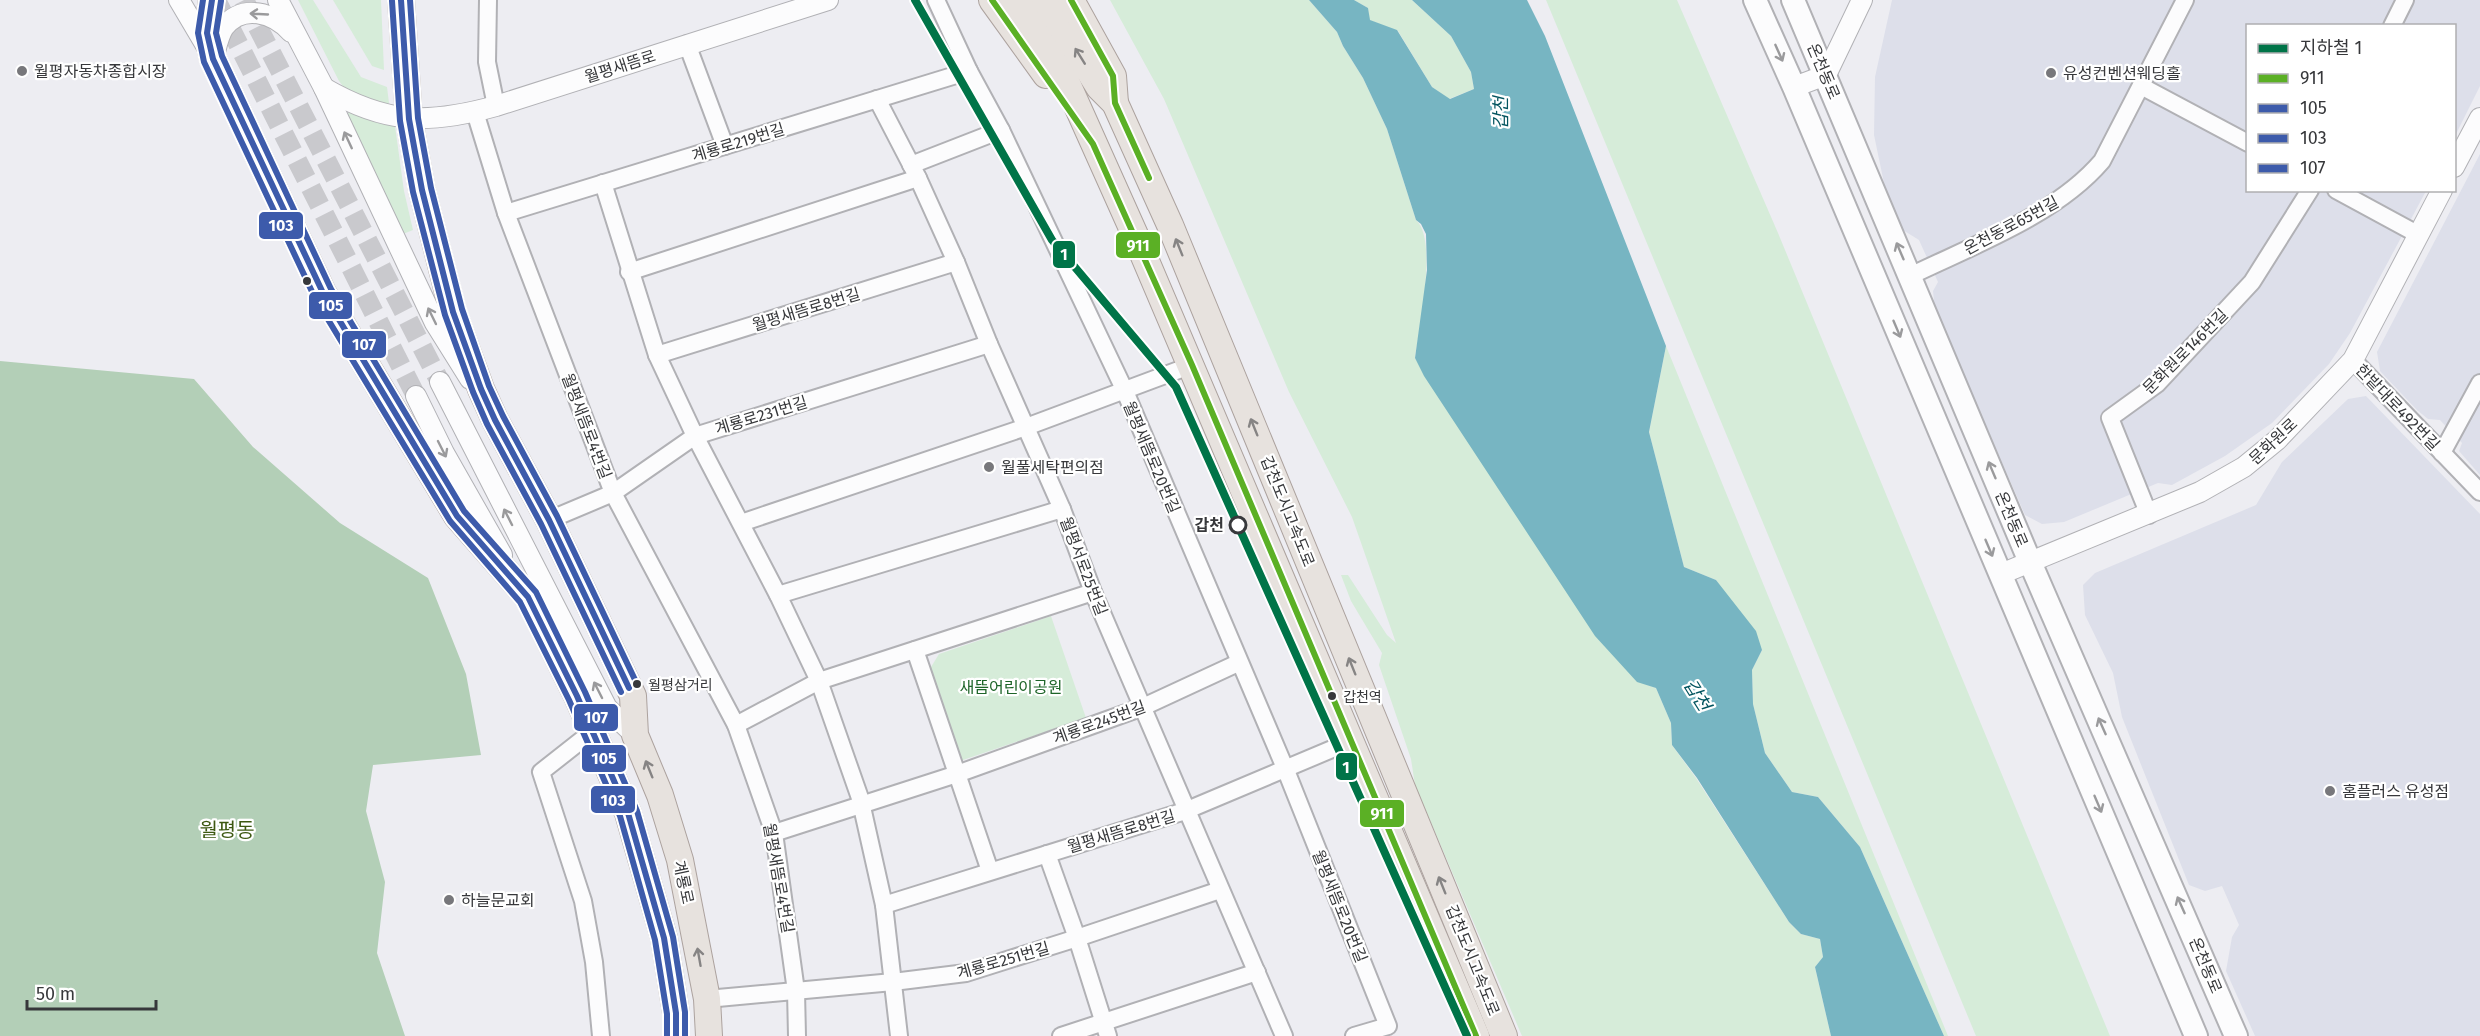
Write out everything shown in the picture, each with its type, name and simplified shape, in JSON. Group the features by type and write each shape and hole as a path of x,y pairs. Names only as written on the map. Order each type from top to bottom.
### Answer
{"main road":[{"path":"212,0 207,33 215,51"},
{"path":"401,0 409,118"},
{"path":"992,0 1094,144"},
{"name":"갑천도시고속도로","path":"1020,0 1066,81 1192,365 1476,1036"},
{"name":"갑천도시고속도로","path":"1045,0 1099,87 1114,103 1170,225 1504,1036"},
{"path":"1071,0 1113,76 1114,103"},
{"name":"온천동로","path":"1755,0 1794,87 2196,1036"},
{"name":"온천동로","path":"1793,0 2031,562 2236,1036"},
{"name":"계룡로","path":"215,51 323,293 457,516 528,597 593,731 628,813 664,938 676,1013 676,1036"},
{"name":"계룡로","path":"409,118 422,190 453,312 480,389 549,520 633,696 635,735 660,795 680,860 707,999 709,1036"}],"street":[{"path":"179,0 215,51"},
{"path":"278,0 324,88 435,323 495,420"},
{"path":"488,0 488,62 496,106"},
{"name":"월평새뜸로","path":"324,88 366,109 409,118 443,118 496,106 828,0"},
{"name":"월평새뜸로20번길","path":"936,0 1124,389 1238,663 1285,768 1388,1026 1354,1036"},
{"path":"1794,87 1826,75 1862,0"},
{"name":"온천동로65번길","path":"1910,276 2031,217 2061,199 2087,178 2102,161 2185,0"},
{"path":"2393,24 2405,0"},
{"path":"215,51 224,27 232,20 254,12 276,18 303,45"},
{"path":"687,44 725,146"},
{"name":"계룡로219번길","path":"506,213 969,71"},
{"path":"2141,86 2246,142"},
{"name":"월평서로25번길","path":"877,99 956,262 989,344 1062,509 1093,592 1185,811 1284,1036"},
{"name":"월평새뜸로4번길","path":"475,111 506,213 613,493 736,725 774,833 796,991 797,1036"},
{"path":"2456,163 2480,118"},
{"path":"629,272 914,172 1000,130"},
{"path":"603,183 629,272 657,355 694,436 778,595 819,681 862,805 884,905 899,1036"},
{"name":"문화원로146번길","path":"2149,515 2110,418 2157,384 2252,282 2309,192"},
{"path":"2340,192 2419,235"},
{"name":"문화원로","path":"2001,574 2149,515 2200,492 2244,467 2277,440 2353,360 2441,192"},
{"name":"월평새뜸로8번길","path":"657,355 956,262"},
{"name":"계룡로231번길","path":"549,520 613,493 694,436 989,344"},
{"name":"한밭대로492번길","path":"2353,360 2480,492"},
{"path":"741,523 1026,426 1192,365"},
{"path":"440,382 607,708 635,735"},
{"name":"한밭대로492번길","path":"2442,453 2480,383"},
{"path":"416,396 444,453 528,597"},
{"path":"778,595 1062,509"},
{"path":"736,725 819,681 1093,592"},
{"path":"915,650 990,870"},
{"name":"계룡로245번길","path":"774,833 957,774 1143,707 1238,663"},
{"path":"593,731 541,772 583,901 594,962 602,1036"},
{"name":"월평새뜸로8번길","path":"884,905 990,870 1185,811 1351,741"},
{"path":"1047,854 1106,1029"},
{"name":"계룡로251번길","path":"707,999 966,973 1220,890"},
{"path":"1061,1036 1106,1029 1257,972"}],"shaded area":[{"path":"1892,0 2480,0 2480,86 2456,134 2456,24 2246,24 2246,192 2425,192 2350,333 2329,364 2272,423 2225,456 2172,485 2158,483 2064,522 2042,524 2025,515 1935,310 1933,291 1938,282 1919,240 1898,227 1884,183 1874,135 1875,77"},
{"path":"2480,154 2480,475 2459,451 2462,443 2440,420 2428,419 2380,371 2377,352"},
{"name":"홈플러스 유성점","path":"2366,396 2480,514 2480,1036 2255,1036 2226,971 2232,937 2239,925 2222,886 2205,891 2189,885 2122,717 2113,673 2085,615 2083,585 2095,573 2256,505 2282,462 2348,399"}],"green space":[{"path":"298,0 313,0 361,77 387,87 389,103 385,108 346,90 339,81"},
{"path":"333,0 381,0 384,70 372,66"},
{"path":"1110,0 1309,0 1337,32 1363,78 1387,129 1426,246 1423,307 1415,358 1637,681 1656,688 1671,723 1672,745 1696,778 1789,922 1801,934 1820,939 1823,957 1815,967 1831,1036 1522,1036 1415,785 1411,759 1379,665 1382,653 1351,601 1341,575 1348,575 1387,635 1396,643 1352,517 1289,392 1164,99"},
{"path":"1354,0 1412,0 1451,36 1471,72 1474,89 1449,99 1432,87 1398,31 1369,20 1368,8"},
{"path":"1546,0 1677,0 1778,233 2110,1036 1976,1036"},
{"path":"350,109 391,121 395,126 404,191 413,230 403,234 346,118"},
{"path":"1666,346 1948,1036 1944,1036 1860,847 1818,797 1792,792 1765,753 1753,704 1752,670 1762,650 1716,580 1684,567 1649,432"},
{"path":"0,361 194,379 253,447 340,523 428,578 466,674 481,755 373,765 366,811 385,882 377,953 405,1036 0,1036"},
{"name":"새뜸어린이공원","path":"1051,616 1086,718 963,760 959,759 928,672 939,654"}],"water":[{"path":"1309,0 1354,0 1368,8 1370,20 1397,30 1432,87 1450,99 1474,89 1471,72 1451,36 1412,0 1527,0 1545,36 1666,346 1649,432 1684,567 1716,580 1756,631 1762,650 1752,670 1753,704 1765,753 1792,792 1818,797 1860,847 1944,1036 1831,1036 1815,967 1823,957 1820,939 1801,934 1789,922 1697,778 1672,745 1671,723 1656,688 1637,682 1595,636 1424,376 1415,358 1427,270 1426,234 1416,220 1387,129 1363,78 1337,32"}],"tunnel":[{"path":"216,0 416,396"},
{"path":"244,0 440,382"}],"metro line":[{"name":"1","path":"915,0 1052,240 1176,387 1467,1036"}],"transit line":[{"name":"103","path":"203,0 198,33 204,62 315,298 450,521 520,602 569,700 620,816 655,940 667,1014 667,1036"},
{"name":"105","path":"212,0 207,33 213,59 323,293 457,516 528,597 577,696 628,813 664,938 676,1013 676,1036"},
{"name":"105","path":"401,0 409,119 422,190 453,312 481,389 495,420 549,520 629,688"},
{"name":"107","path":"410,0 418,118 431,188 462,309 489,386 557,516 637,684"},
{"name":"911","path":"992,0 1093,144 1192,365 1476,1036"},
{"name":"911","path":"1071,0 1113,76 1115,103 1149,178"},
{"name":"107","path":"221,1 216,33 222,56 331,289 464,511 536,592 585,692 637,811 673,937 685,1012 685,1036"},
{"name":"103","path":"392,1 400,121 413,192 445,315 487,424 541,524 621,692"}],"place":[{"name":"월평자동차종합시장","path":"22,71"},
{"name":"유성컨벤션웨딩홀","path":"2051,73"},
{"name":"월풀세탁편의점","path":"989,467"},
{"name":"갑천","path":"1238,525"},
{"name":"월평삼거리","path":"637,684"},
{"name":"갑천역","path":"1332,696"},
{"name":"홈플러스 유성점","path":"2330,791"},
{"name":"하늘문교회","path":"449,900"}],"district":[{"name":"월평동","path":"227,830"}]}
